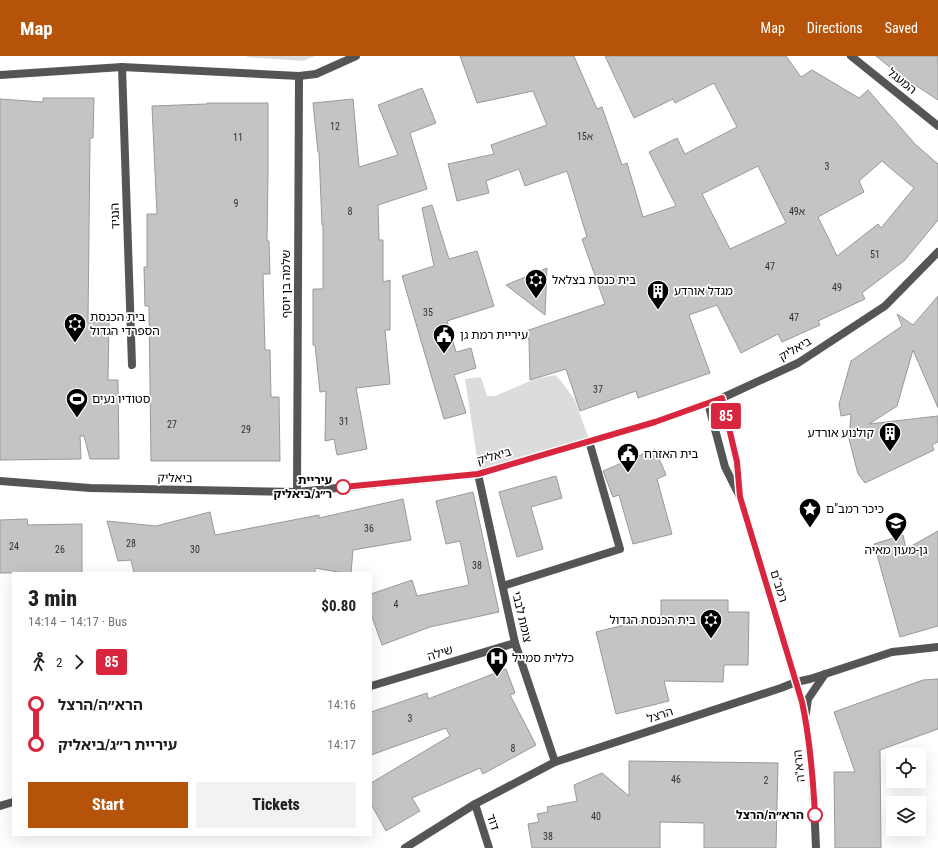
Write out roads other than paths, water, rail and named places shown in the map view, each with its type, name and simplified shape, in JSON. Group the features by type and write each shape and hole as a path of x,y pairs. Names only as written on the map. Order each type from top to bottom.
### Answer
{"street":[{"path":"0,75 122,67 300,76 316,74 356,56"},
{"name":"המעגל","path":"851,56 938,126"},
{"name":"הנגיד","path":"122,67 132,365"},
{"name":"שלמה בן יוסף","path":"298,492 300,76"},
{"name":"ביאליק","path":"0,481 90,488 298,492 478,474 655,422 722,398 798,363 885,306 938,252"},
{"name":"רמב\"ם","path":"722,398 737,462 740,497"},
{"name":"רמב\"ם","path":"708,403 725,467 740,497 796,682"},
{"path":"503,586 620,549 589,441"},
{"name":"צומת לבבי","path":"478,474 515,643 555,762"},
{"name":"שילה","path":"372,686 515,643"},
{"name":"הרצל","path":"405,848 475,804 555,762 796,682 892,652 938,647"},
{"path":"806,718 808,700 825,674"},
{"name":"הרא\"ה","path":"796,682 806,718 813,781 816,848"},
{"path":"0,806 12,802"},
{"name":"דוד","path":"475,804 489,848"}],"place":[{"name":"בית כנסת בצלאל","path":"536,300"},
{"name":"מגדל אורדע","path":"658,310"},
{"name":"בית הכנסת הספרדי הגדול","path":"75,344"},
{"name":"עיריית רמת גן","path":"444,354"},
{"name":"סטודיו נעים","path":"77,418"},
{"name":"קולנוע אורדע","path":"890,452"},
{"name":"בית האזרח","path":"628,474"},
{"name":"עיריית ר״ג/ביאליק","path":"343,487"},
{"name":"כיכר רמב\"ם","path":"810,528"},
{"name":"גן-מעון מאיה","path":"896,542"},
{"name":"בית הכנסת הגדול","path":"711,640"},
{"name":"כללית סמייל","path":"497,678"},
{"name":"הרא״ה/הרצל","path":"815,815"}]}
